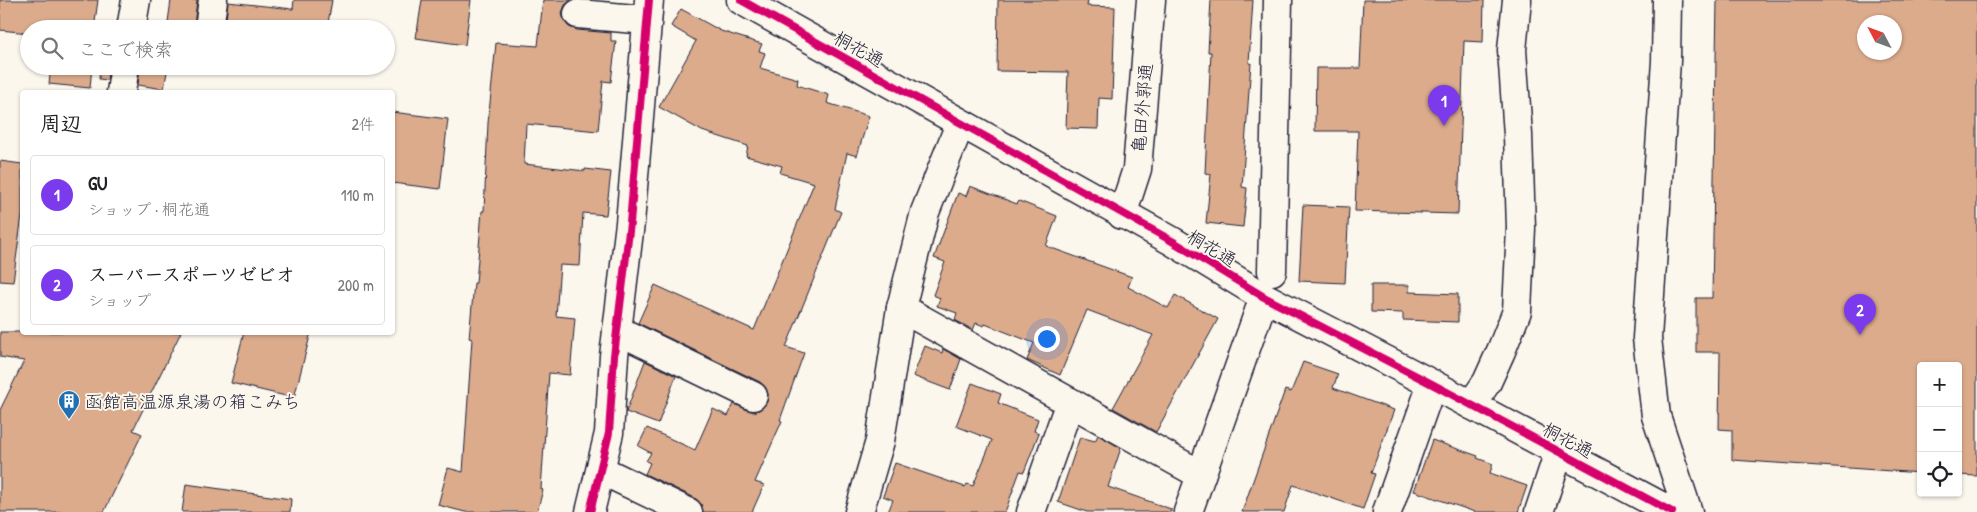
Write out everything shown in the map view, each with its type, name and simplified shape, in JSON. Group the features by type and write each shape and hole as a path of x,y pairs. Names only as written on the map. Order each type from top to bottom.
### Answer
{"street":[{"path":"133,20 136,0"},
{"path":"210,20 213,0"},
{"name":"桐花通","path":"741,0 1122,215 1172,241 1264,297 1672,512"},
{"name":"亀田外郭通","path":"1122,215 1137,169 1151,0"},
{"path":"1272,271 1278,0"},
{"path":"1472,405 1490,374 1517,311 1521,228 1518,136 1512,50 1517,0"},
{"path":"1667,0 1666,61 1647,338 1656,416 1688,512"},
{"path":"578,14 648,10 630,223 617,330 610,433 590,512"},
{"path":"120,90 123,75"},
{"path":"859,512 880,441 902,308 925,212 960,124"},
{"path":"1188,512 1264,297"},
{"path":"902,308 1202,476"},
{"path":"617,330 754,396"},
{"path":"1387,512 1432,384"},
{"path":"1031,512 1070,402"},
{"path":"1538,512 1560,452"},
{"path":"601,470 688,512"}],"building":[{"path":"0,0 98,0 95,20 20,20 20,32 0,30"},
{"path":"171,0 197,0 195,20 168,20"},
{"path":"294,0 332,0 329,20 226,20 228,2 293,9"},
{"path":"422,0 471,0 465,45 416,38"},
{"path":"543,0 571,0 565,5 562,13 564,21 569,27 577,30 611,33 611,41 616,41 611,82 603,81 598,131 526,124 524,164 611,172 606,215 583,213 580,266 560,265 556,316 575,318 570,375 549,373 541,489 543,490 537,512 465,512 438,505 448,468 463,472 472,339 469,338 482,211 484,211 488,123 496,43 538,46"},
{"path":"998,0 1088,0 1087,6 1115,7 1112,99 1099,98 1098,129 1066,128 1068,72 997,71"},
{"path":"1211,0 1253,0 1249,63 1251,63 1242,187 1247,188 1243,227 1206,223 1211,174 1205,173 1211,52 1208,52"},
{"path":"1363,0 1484,0 1483,42 1464,41 1458,214 1355,211 1358,131 1315,131 1316,68 1360,68"},
{"path":"1717,0 1977,0 1977,476 1962,475 1962,362 1917,362 1917,473 1732,460 1732,430 1719,429 1720,352 1696,352 1696,298 1712,298"},
{"path":"681,9 721,31 762,44 759,51 765,53 760,68 798,79 797,85 829,95 827,103 869,116 857,156 847,153 835,209 841,212 786,347 804,353 780,420 782,421 755,482 764,485 752,512 703,512 701,504 695,498 645,474 650,463 646,461 651,453 638,446 647,428 695,450 713,409 728,416 734,404 754,412 761,409 767,402 768,394 766,388 760,382 638,323 655,285 754,330 814,183 780,173 782,166 746,156 748,146 702,131 659,107 696,41 671,26"},
{"path":"50,75 91,75 90,88 49,84"},
{"path":"99,75 108,75 107,80 99,79"},
{"path":"139,75 166,75 164,89 138,85"},
{"path":"395,112 448,119 440,189 395,183"},
{"path":"0,161 20,164 20,230 13,282 0,281"},
{"path":"970,186 1017,204 1019,201 1057,216 1046,246 1132,277 1128,287 1168,308 1175,295 1218,319 1156,432 1113,408 1153,335 1087,310 1060,375 1027,360 1034,343 985,324 984,326 976,323 973,330 955,320 957,313 937,306 940,298 933,295 945,262 934,258 958,193 966,196"},
{"path":"1303,205 1349,207 1345,283 1299,281"},
{"path":"1371,285 1409,285 1409,292 1458,294 1458,322 1403,320 1403,313 1371,312"},
{"name":"函館高温源泉湯の箱こみち","path":"0,332 20,332 20,335 180,335 133,430 142,434 104,512 0,512 0,410 24,361 0,357"},
{"path":"243,335 310,335 294,398 231,383"},
{"path":"925,346 942,353 943,349 961,359 950,390 913,376"},
{"path":"645,361 676,376 658,424 626,412"},
{"path":"1303,362 1338,374 1333,388 1394,410 1371,473 1375,474 1363,509 1293,485 1284,512 1242,512 1285,390 1291,392"},
{"path":"972,383 1001,394 998,403 1038,419 1034,431 1039,433 1024,472 1020,471 1005,512 888,512 893,500 883,496 895,463 965,487 967,484 973,486 992,440 956,426"},
{"path":"1098,435 1121,448 1108,487 1171,509 1171,512 1087,512 1058,502 1080,437 1095,441"},
{"path":"1432,440 1478,456 1477,458 1493,464 1490,473 1527,486 1518,512 1475,512 1414,491"},
{"path":"186,484 291,499 290,512 182,512"}],"cycle path":[{"path":"590,512 609,433 614,356 630,223 649,0"},
{"path":"741,0 1172,241 1264,297 1672,512"}],"place":[{"name":"GU","path":"1444,126"},
{"name":"スーパースポーツゼビオ","path":"1860,335"},
{"name":"函館高温源泉湯の箱こみち","path":"69,420"}]}
